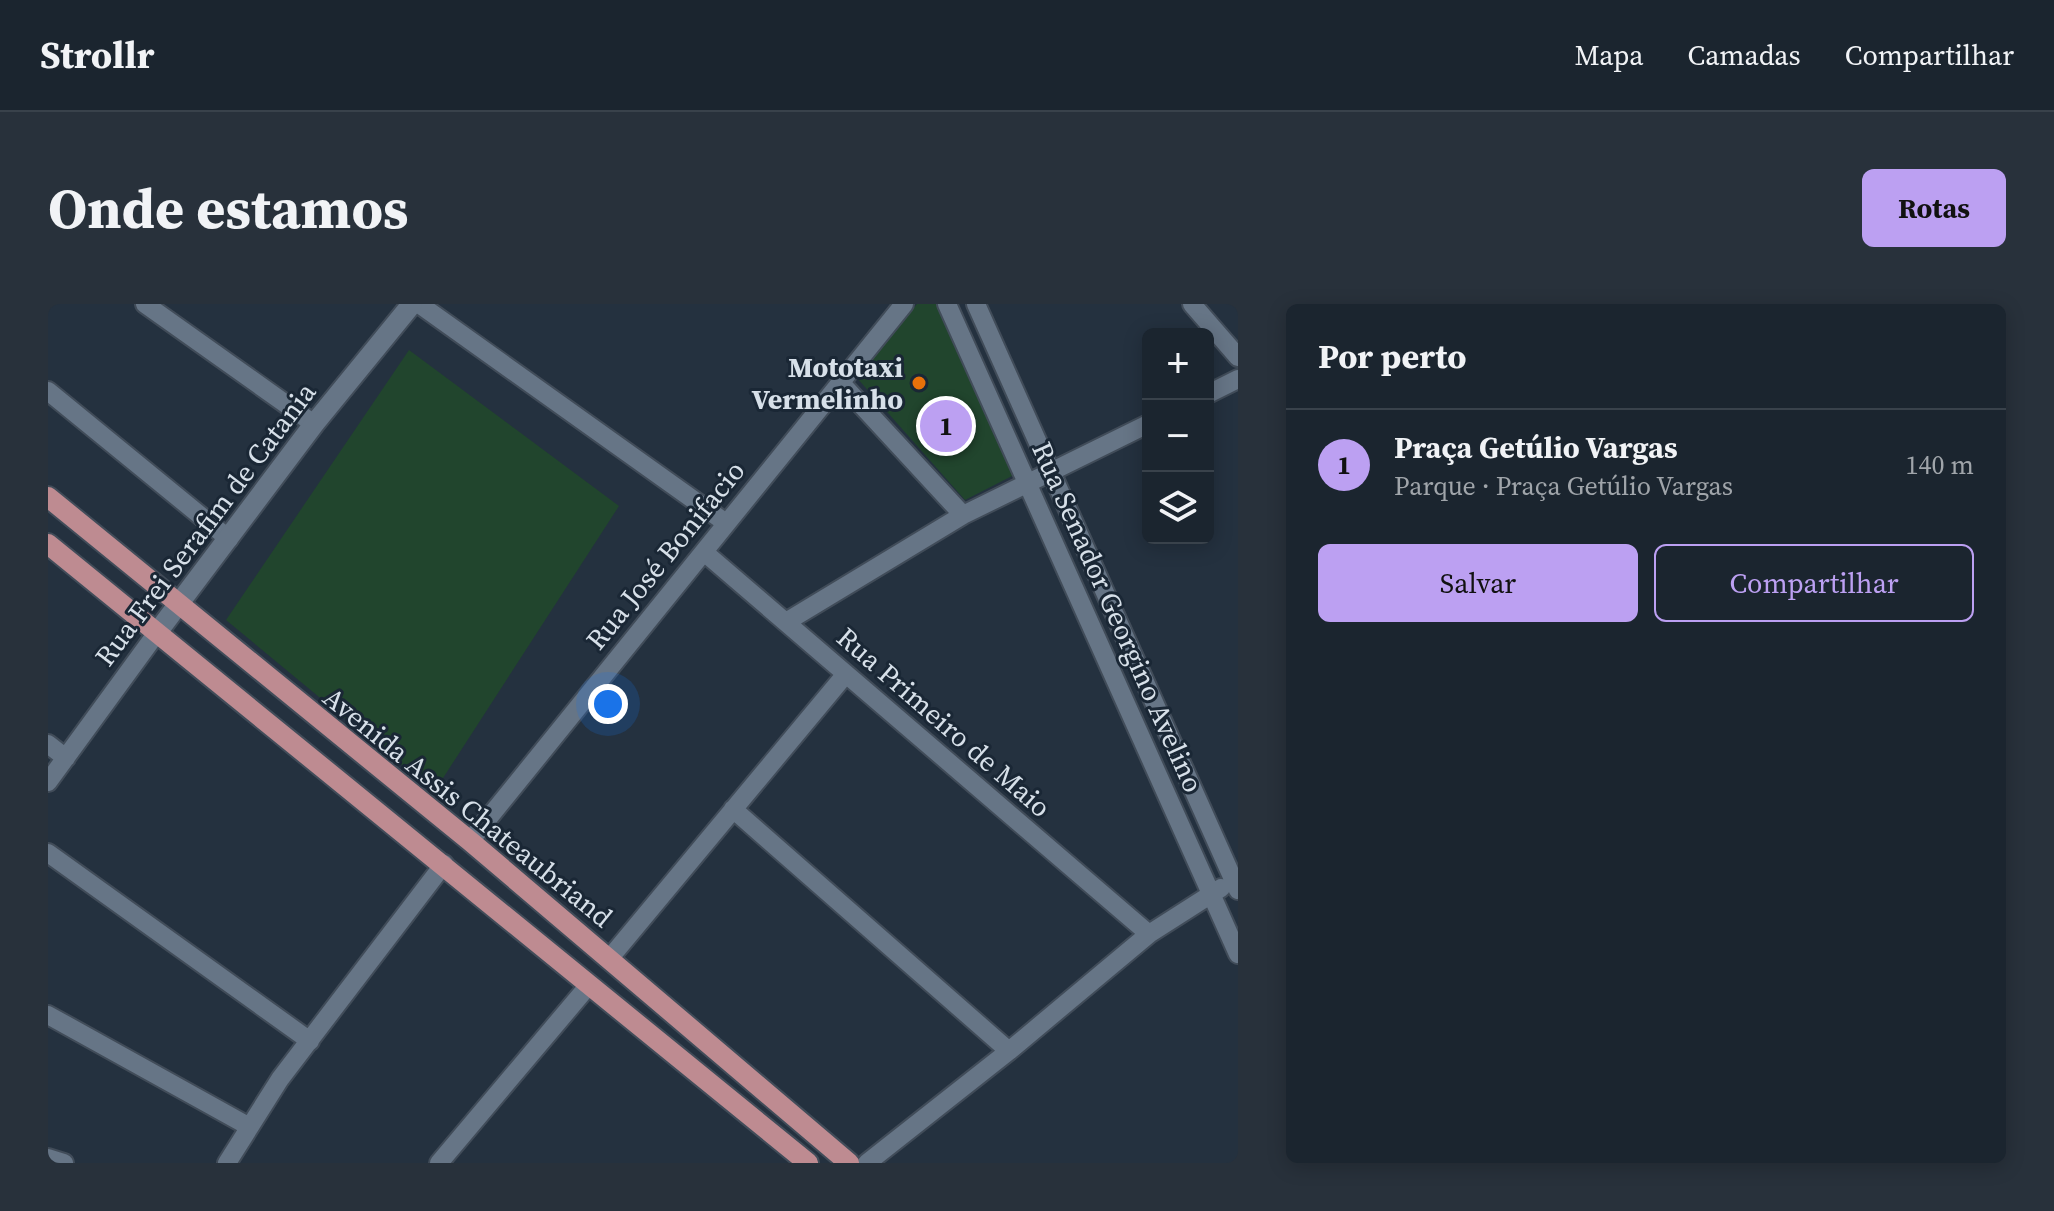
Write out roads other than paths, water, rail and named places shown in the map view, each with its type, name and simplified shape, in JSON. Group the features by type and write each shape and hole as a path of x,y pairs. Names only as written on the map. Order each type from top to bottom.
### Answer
{"main road":[{"name":"Avenida Assis Chateaubriand","path":"48,497 470,841 849,1163"},
{"path":"48,544 808,1163"}],"street":[{"path":"145,304 314,424"},
{"name":"Rua Frei Serafim de Catania","path":"48,782 314,424 412,304"},
{"path":"419,304 726,523"},
{"name":"Rua Senador Georgino Avelino","path":"947,304 1238,954"},
{"name":"Rua Senador Georgino Avelino","path":"976,304 1237,884"},
{"path":"1192,304 1238,357"},
{"name":"Rua José Bonifacio","path":"470,841 841,383 894,308"},
{"path":"1214,391 1238,379"},
{"path":"841,383 963,515"},
{"path":"48,391 229,539"},
{"path":"786,622 963,515 1142,427"},
{"name":"Rua Primeiro de Maio","path":"704,552 1149,934"},
{"path":"609,959 845,675"},
{"path":"48,744 66,758"},
{"path":"733,809 1009,1051"},
{"path":"48,853 310,1041"},
{"path":"227,1163 248,1126 444,864"},
{"path":"867,1163 1009,1051 1149,934 1212,893 1237,884"},
{"path":"439,1163 589,985"},
{"path":"48,1015 248,1126"},
{"path":"48,1158 64,1163"}],"place":[{"name":"Mototaxi Vermelinho","path":"919,383"},
{"name":"Praça Getúlio Vargas","path":"946,426"}]}
